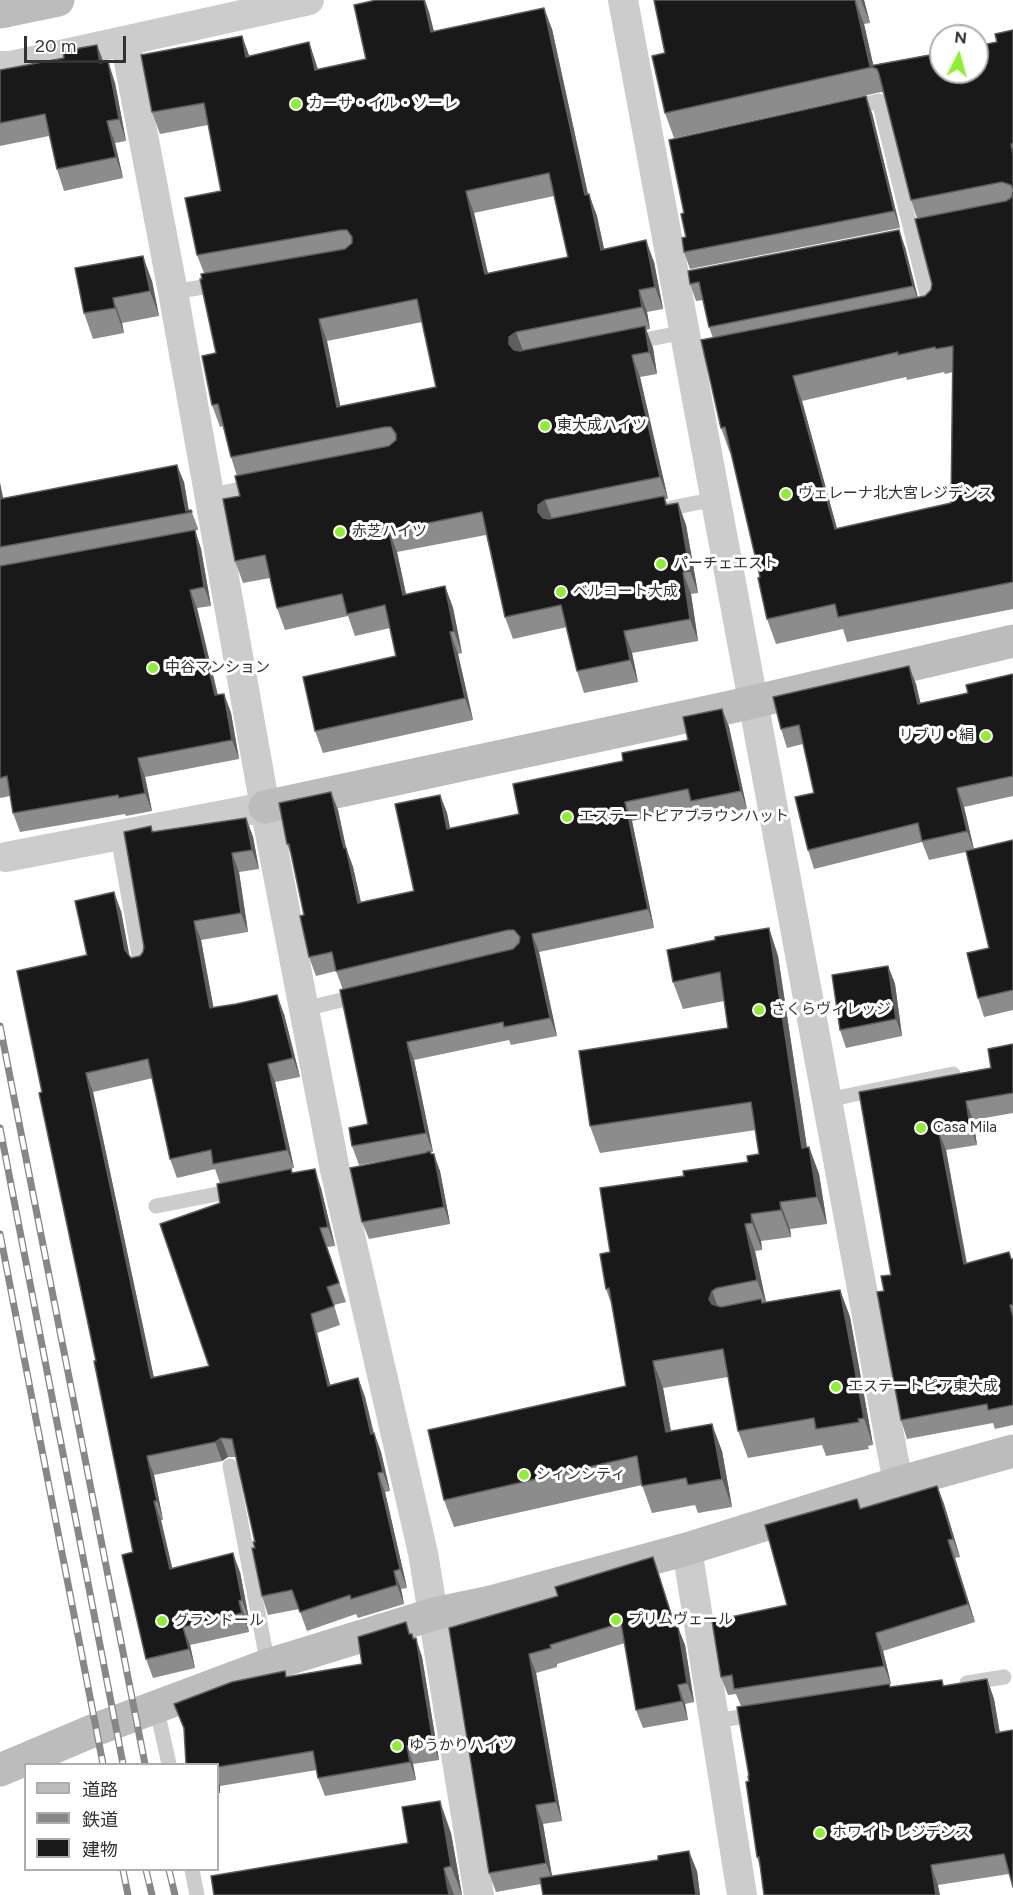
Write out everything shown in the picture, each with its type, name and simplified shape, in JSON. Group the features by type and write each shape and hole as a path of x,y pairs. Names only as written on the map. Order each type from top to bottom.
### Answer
{"street":[{"path":"0,12 58,0"},
{"path":"0,66 11,66 309,0"},
{"path":"623,0 657,152 681,281 716,500 827,1100 858,1299 898,1483"},
{"path":"125,41 210,495 211,537 304,1009 337,1174 423,1553 479,1895"},
{"path":"6,857 265,807 753,702 1013,641"},
{"path":"0,1770 97,1729 268,1665 434,1614 491,1602 687,1549 898,1483 1013,1451"},
{"path":"687,1549 742,1895"}],"lane":[{"path":"834,111 879,101 931,311 920,313"},
{"path":"173,292 240,280"},
{"path":"617,345 692,349"},
{"path":"210,495 268,484"},
{"path":"647,513 716,500"},
{"path":"118,836 141,967"},
{"path":"304,1009 371,993"},
{"path":"827,1100 953,1074"},
{"path":"156,1206 256,1186"},
{"path":"230,1466 268,1665"},
{"path":"957,1684 1004,1677"},
{"path":"156,1706 169,1763"},
{"path":"715,1721 772,1712"},
{"path":"192,1871 197,1895"}],"building":[{"path":"376,0 424,0 431,32 544,8 585,195 589,194 601,250 646,240 655,287 639,290 642,307 516,332 509,337 509,344 514,350 520,351 645,326 649,352 632,355 660,477 545,500 538,505 538,512 543,518 549,519 664,496 666,505 678,503 690,571 683,572 690,619 624,631 630,660 577,671 561,605 505,617 482,512 389,531 403,595 445,586 454,631 450,632 465,698 315,731 303,677 396,656 385,605 347,614 342,594 277,608 265,555 235,561 223,499 240,496 235,476 389,446 396,440 396,434 391,427 385,427 231,457 218,404 212,405 202,356 216,353 200,279 202,279 201,274 345,249 352,243 352,237 347,230 341,230 197,255 185,198 221,191 204,103 152,112 141,55 242,36 246,57 309,42 315,70 366,59 354,5","holes":["549,173 568,257 485,274 466,191","417,299 436,387 337,407 319,319"]},
{"path":"654,0 855,0 870,66 929,55 929,84 989,84 989,44 997,42 995,34 1013,30 1013,144 1011,144 1013,189 1011,185 1002,182 911,200 879,74 877,69 872,67 665,113 652,56 665,53"},
{"path":"97,45 100,63 108,61 119,119 107,121 116,157 57,169 45,114 0,123 0,70 64,58 63,51"},
{"path":"866,96 894,211 684,252 682,238 686,237 681,214 684,213 669,140"},
{"path":"1013,192 1013,582 838,617 835,604 767,619 758,578 760,577 725,427 721,428 701,340 925,296 931,290 932,284 915,219 1006,201 1011,198","holes":["953,346 951,503 835,529 793,376 898,352 898,355 935,347 936,349"]},
{"path":"899,230 913,286 709,327 699,282 690,284 688,271"},
{"path":"143,256 150,291 113,298 115,308 84,313 75,268"},
{"path":"177,465 186,511 191,510 192,512 0,547 0,499"},
{"path":"195,530 204,587 190,590 215,695 224,694 232,740 138,758 145,793 119,798 118,795 13,813 7,776 0,778 0,566"},
{"path":"909,666 918,704 968,693 966,685 1013,674 1013,776 957,788 967,831 922,841 918,823 808,850 795,797 814,793 799,725 781,729 773,697"},
{"path":"722,709 741,791 691,801 688,789 625,802 648,909 532,934 550,1018 504,1027 503,1022 407,1042 426,1133 352,1146 349,1128 368,1124 340,990 513,949 519,943 520,937 514,930 508,930 336,971 332,952 309,957 300,916 304,915 279,803 331,792 358,903 414,891 395,804 440,795 447,829 519,814 513,784 623,761 622,753 688,740 683,717"},
{"path":"246,818 252,850 232,853 241,913 194,921 210,1008 277,995 293,1058 268,1064 287,1150 213,1164 211,1150 170,1159 148,1059 86,1073 151,1378 209,1366 160,1224 220,1203 217,1184 291,1169 292,1173 315,1169 328,1227 320,1228 339,1283 327,1287 334,1306 311,1314 328,1386 358,1378 371,1434 374,1433 383,1472 378,1473 400,1569 394,1571 397,1585 351,1599 350,1595 300,1612 292,1590 262,1596 252,1548 255,1548 253,1542 255,1542 232,1439 221,1438 215,1442 147,1456 157,1501 154,1501 170,1569 233,1553 242,1600 239,1601 242,1613 183,1627 189,1649 146,1659 122,1555 133,1552 94,1361 96,1361 39,1093 42,1092 17,971 87,955 75,901 114,892 125,950 131,958 140,956 144,947 124,832 151,826 152,832"},
{"path":"1013,840 1013,990 978,998 967,953 989,948 966,851"},
{"path":"769,928 802,1148 809,1147 817,1197 780,1202 781,1210 751,1214 752,1223 745,1224 757,1280 717,1288 712,1291 709,1299 712,1304 721,1307 761,1299 762,1303 840,1290 864,1418 858,1419 859,1422 816,1429 814,1418 738,1431 723,1349 653,1361 666,1432 712,1424 722,1479 688,1485 686,1478 642,1486 637,1456 444,1500 428,1430 626,1386 609,1288 606,1289 600,1254 610,1252 600,1188 684,1176 683,1171 748,1162 747,1156 759,1154 751,1102 590,1126 579,1051 728,1028 720,972 673,982 667,950 715,940 715,937"},
{"path":"888,966 896,1019 840,1030 832,975"},
{"path":"1013,1044 1013,1093 966,1101 970,1126 939,1132 964,1264 1009,1252 1013,1259 1013,1305 1010,1305 1013,1317 1013,1405 988,1410 987,1404 901,1420 877,1292 884,1291 881,1276 891,1275 859,1092 991,1068 988,1049"},
{"path":"430,1151 434,1154 444,1207 362,1222 350,1168"},
{"path":"937,1486 953,1539 948,1540 968,1604 876,1633 884,1666 734,1689 732,1675 721,1677 712,1621 787,1605 765,1525 857,1499 860,1509"},
{"path":"653,1557 675,1627 678,1627 687,1683 678,1685 682,1701 636,1710 621,1623 550,1645 551,1648 529,1654 556,1802 536,1805 546,1863 489,1873 449,1628 558,1596 555,1587"},
{"path":"406,1622 409,1634 412,1634 413,1639 416,1638 433,1742 407,1746 410,1762 318,1778 313,1751 219,1767 219,1763 186,1763 184,1728 174,1704 232,1682 285,1671 286,1677 362,1664 358,1637"},
{"path":"987,1679 996,1733 1013,1730 1013,1887 1004,1854 931,1865 936,1895 764,1895 746,1782 749,1781 749,1776 737,1707 889,1684 890,1687 942,1680 943,1686"},
{"path":"440,1801 451,1866 444,1868 449,1895 214,1895 211,1876 408,1843 402,1807"},
{"path":"689,1851 696,1895 543,1895 540,1878 658,1860 658,1856"}],"railway":[{"path":"0,1026 145,1763"},
{"path":"0,1128 123,1763"},
{"path":"0,1234 103,1763"},
{"path":"123,1871 128,1895"},
{"path":"146,1871 152,1895"},
{"path":"169,1871 175,1895"}],"place":[{"name":"カーサ・イル・ソーレ","path":"296,104"},
{"name":"東大成ハイツ","path":"545,426"},
{"name":"ヴェレーナ北大宮レジデンス","path":"786,494"},
{"name":"赤芝ハイツ","path":"340,532"},
{"name":"パーチェエスト","path":"661,564"},
{"name":"ベルコート大成","path":"561,592"},
{"name":"中谷マンション","path":"153,668"},
{"name":"リブリ・絹","path":"986,736"},
{"name":"エステートピアブラウンハット","path":"567,817"},
{"name":"さくらヴィレッジ","path":"759,1010"},
{"name":"Casa Mila","path":"921,1128"},
{"name":"エステートピア東大成","path":"836,1387"},
{"name":"シィンシティ","path":"524,1475"},
{"name":"プリムヴェール","path":"616,1620"},
{"name":"グランドール","path":"162,1621"},
{"name":"ゆうかりハイツ","path":"397,1746"},
{"name":"ホワイト レジデンス","path":"820,1833"}]}
